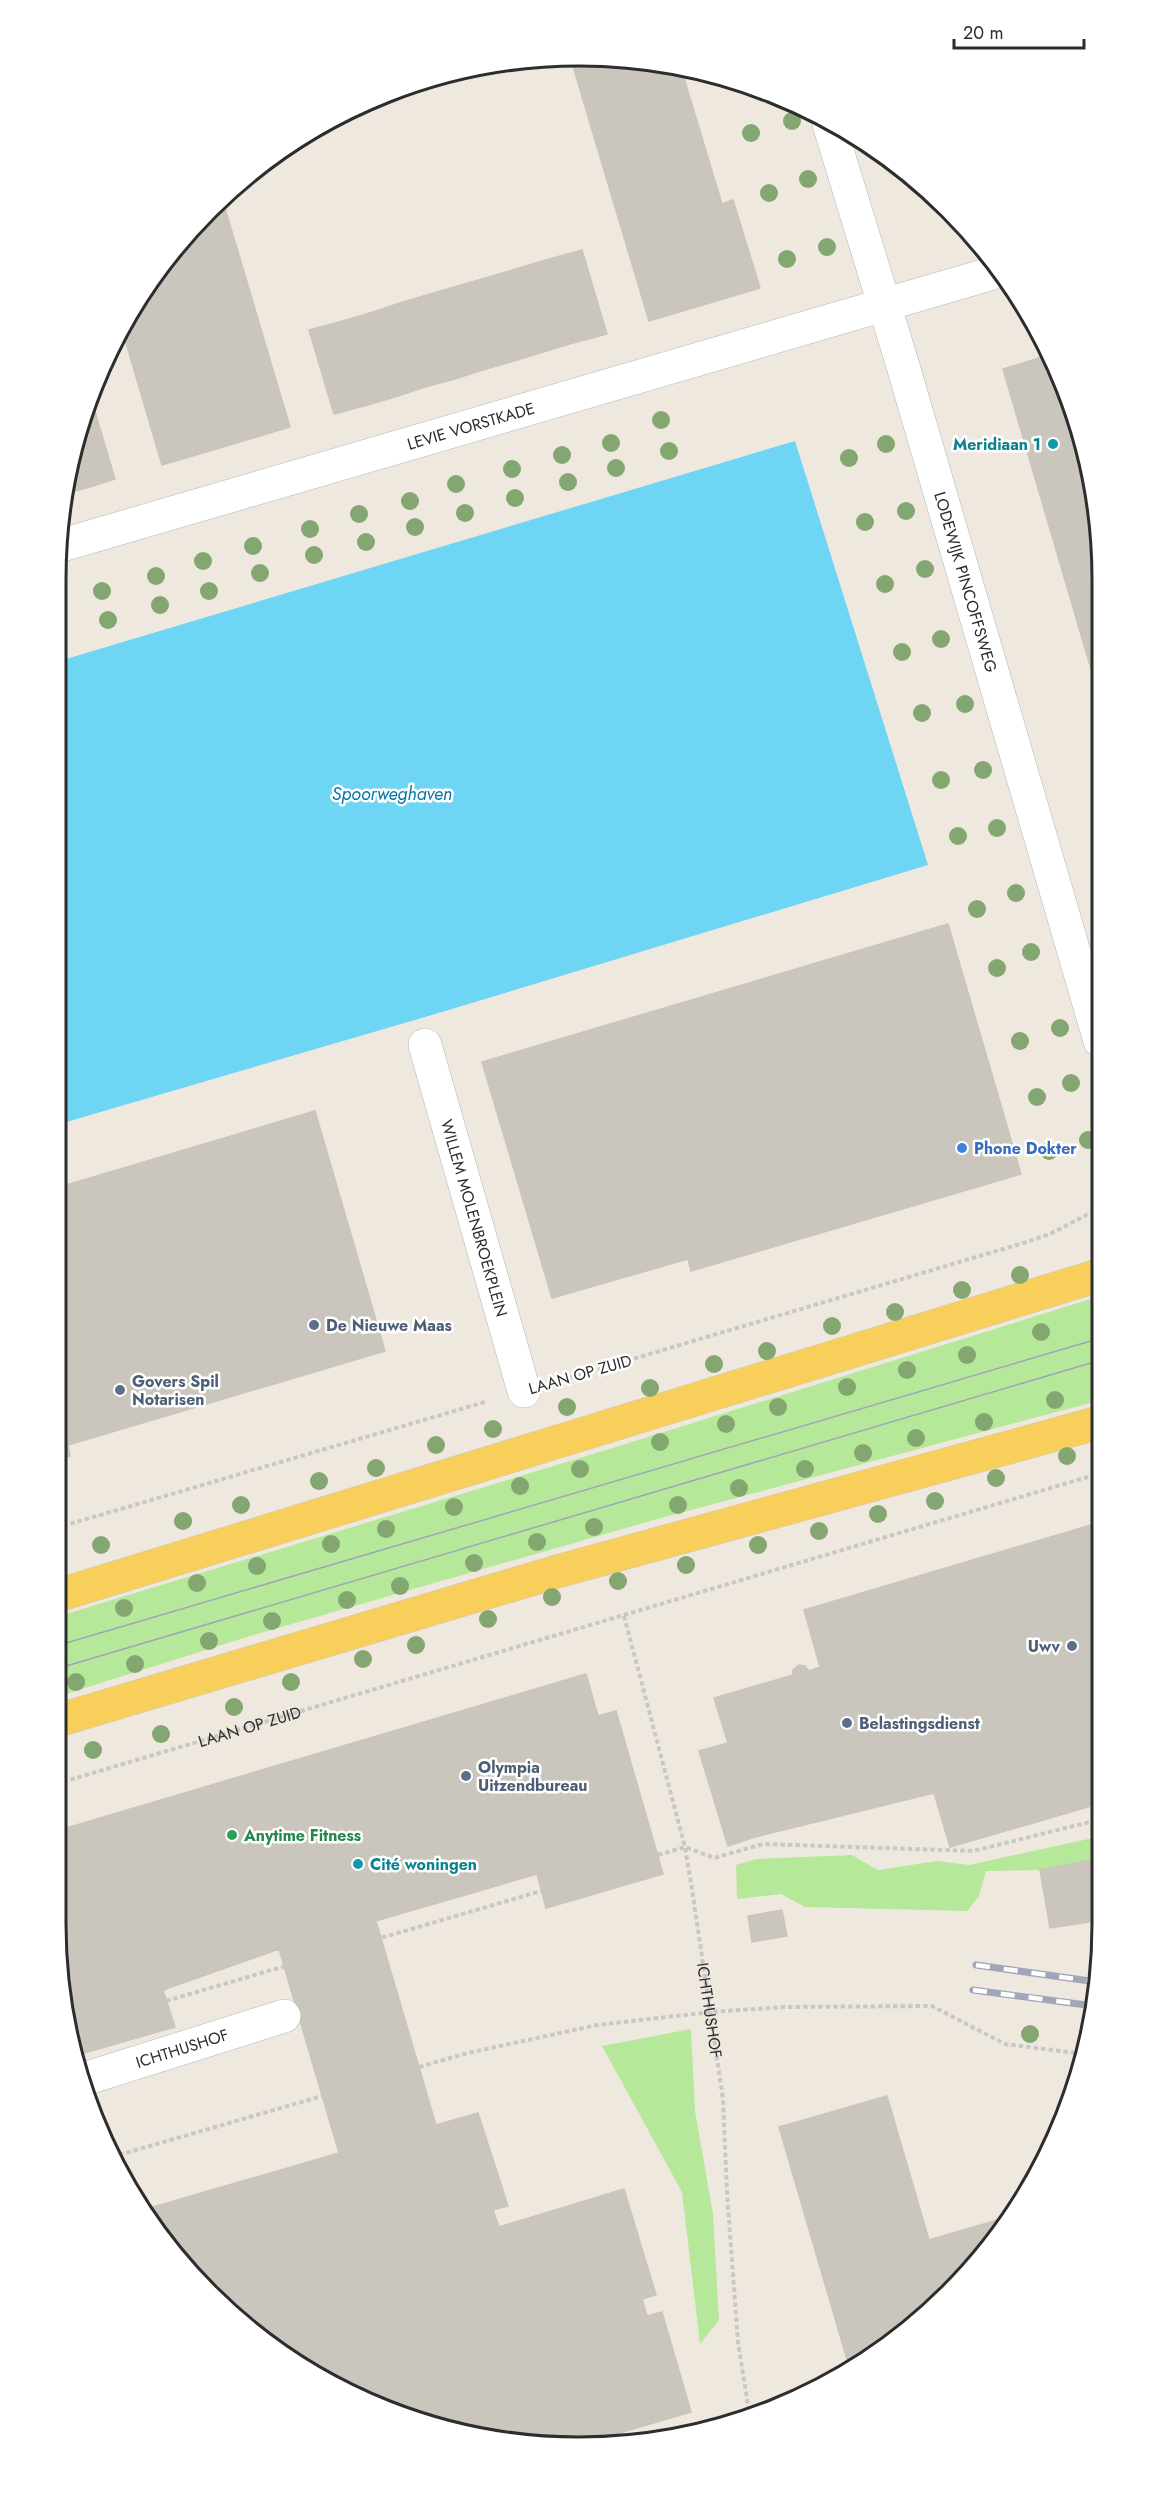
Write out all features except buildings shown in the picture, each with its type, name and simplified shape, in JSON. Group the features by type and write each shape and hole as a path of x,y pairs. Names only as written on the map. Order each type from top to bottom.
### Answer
{"main road":[{"path":"66,1593 1092,1277"},
{"path":"66,1718 569,1568 1092,1424"}],"street":[{"name":"LODEWIJK PINCOFFSWEG","path":"832,133 1092,1014"},
{"name":"LEVIE VORSTKADE","path":"67,544 991,274"},
{"name":"WILLEM MOLENBROEKPLEIN","path":"425,1045 524,1391"},
{"name":"ICHTHUSHOF","path":"89,2077 284,2016"}],"path":[{"name":"LAAN OP ZUID","path":"66,1525 1020,1244 1050,1234 1092,1212"},
{"name":"LAAN OP ZUID","path":"66,1781 1092,1476"},
{"name":"ICHTHUSHOF","path":"624,1616 685,1847 711,2012 723,2099 738,2342 748,2408"},
{"path":"658,1855 685,1847 714,1858 763,1844 973,1851 1092,1821"},
{"path":"166,2001 541,1891"},
{"path":"419,2067 468,2053 597,2025 711,2012 784,2007 932,2006 1005,2044 1076,2053"},
{"path":"121,2154 322,2096"}],"green space":[{"path":"1092,1299 1092,1402 654,1520 257,1634 66,1694 66,1614 616,1447"},
{"path":"1092,1838 1092,1860 1040,1870 986,1871 979,1896 967,1911 805,1907 781,1894 737,1899 736,1865 757,1859 852,1855 878,1870 937,1861 969,1865"},
{"path":"691,2029 695,2111 713,2214 719,2320 700,2344 682,2192 602,2046"}],"water":[{"name":"Spoorweghaven","path":"795,441 928,865 442,1012 66,1122 66,659"}],"tram line":[{"path":"66,1643 1092,1341"},
{"path":"66,1666 1092,1363"}],"railway":[{"path":"976,1965 1089,1981"},
{"path":"973,1990 1085,2005"}],"place":[{"name":"Meridiaan 1","path":"1053,444"},
{"name":"Phone Dokter","path":"962,1148"},
{"name":"De Nieuwe Maas","path":"314,1325"},
{"name":"Govers Spil Notarisen","path":"120,1390"},
{"name":"Uwv","path":"1072,1646"},
{"name":"Belastingsdienst","path":"847,1723"},
{"name":"Olympia Uitzendbureau","path":"466,1776"},
{"name":"Anytime Fitness","path":"232,1835"},
{"name":"Cité woningen","path":"358,1864"}]}
